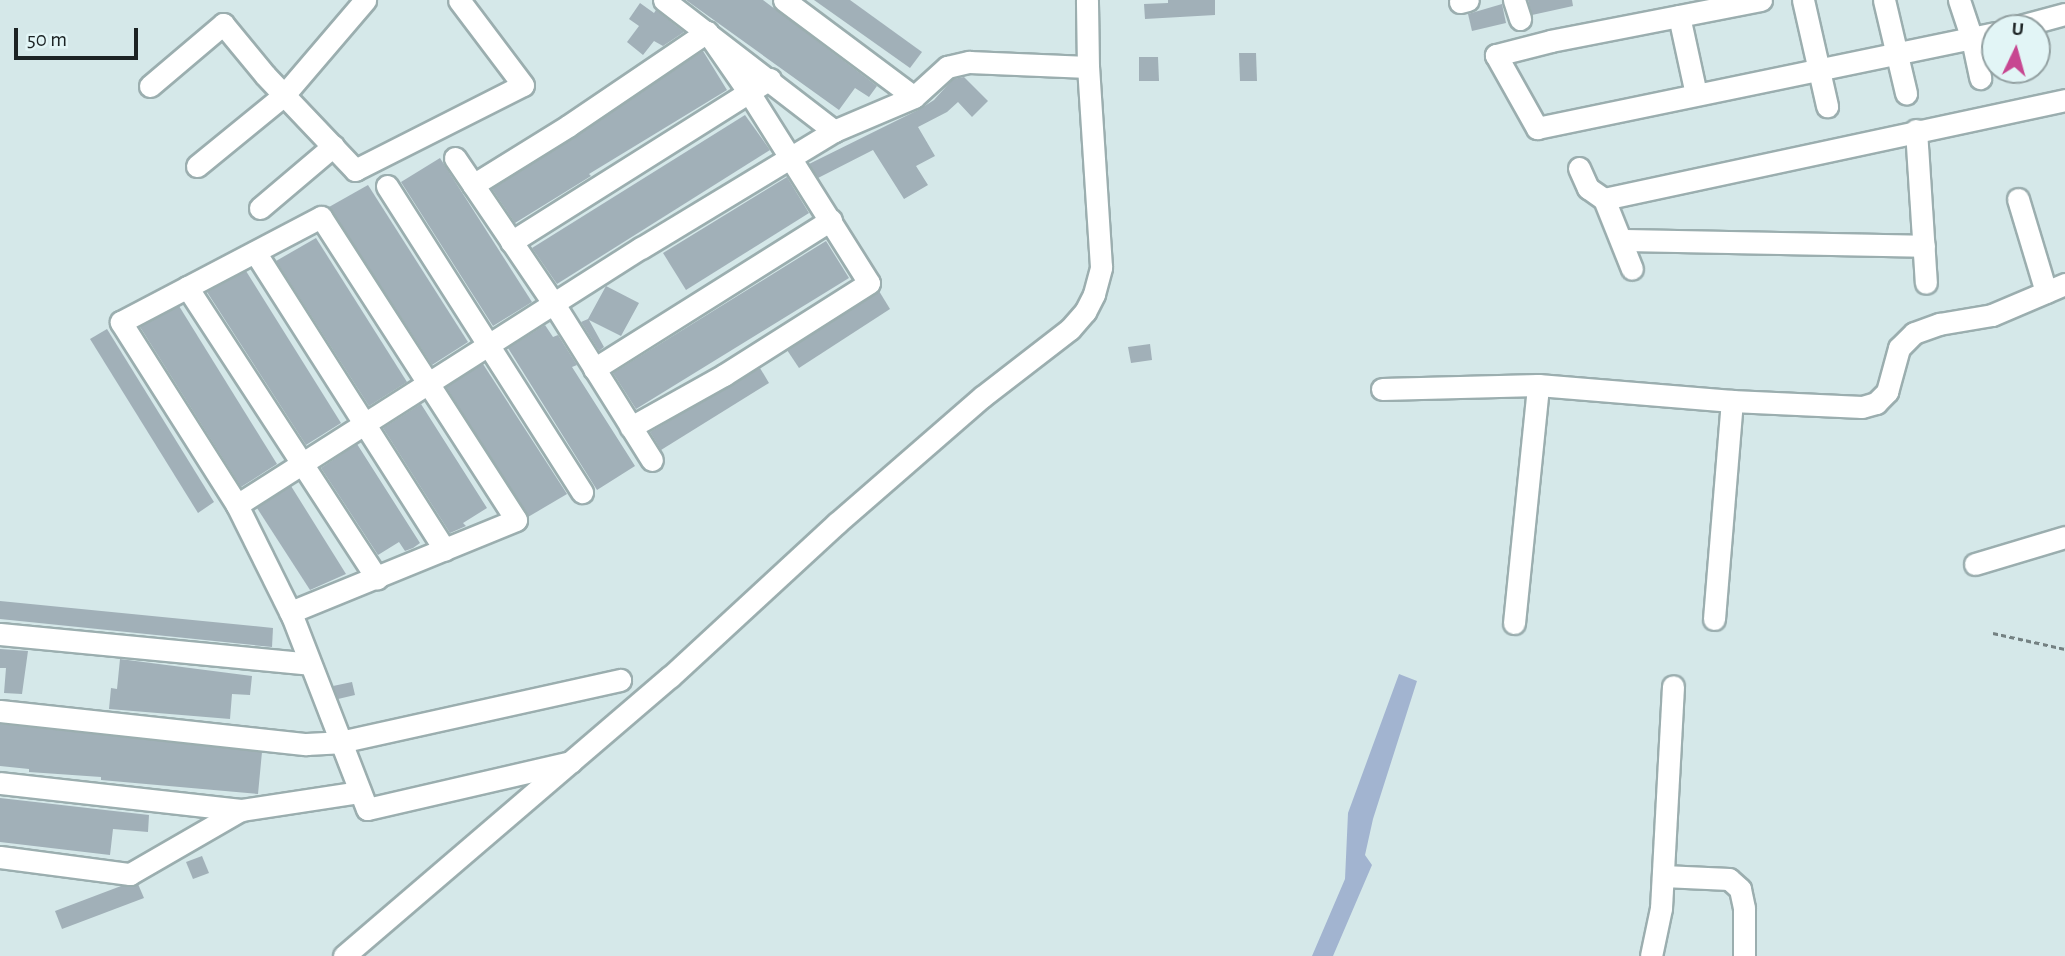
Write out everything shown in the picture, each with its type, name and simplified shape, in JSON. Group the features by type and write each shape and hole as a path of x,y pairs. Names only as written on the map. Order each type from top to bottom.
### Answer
{"street":[{"path":"197,166 284,95 365,0"},
{"path":"150,86 223,24 284,95 355,170 523,85 459,0"},
{"path":"664,0 770,79 834,131"},
{"path":"784,0 914,97"},
{"path":"344,956 670,677 837,523 982,397 1070,329 1085,312 1094,294 1101,267 1088,67 1087,0"},
{"path":"1761,0 1496,55 1537,128 1981,37"},
{"path":"1803,0 1828,106"},
{"path":"1884,0 1906,93"},
{"path":"1959,0 1972,39 1980,78"},
{"path":"1678,16 1696,94"},
{"path":"631,427 723,375 869,283 792,157 707,32"},
{"path":"473,185 568,126 707,32"},
{"path":"237,505 426,383 834,131 914,97 955,63 1088,67"},
{"path":"510,242 770,79"},
{"path":"1604,199 2065,100"},
{"path":"1916,130 1926,283"},
{"path":"260,208 333,146"},
{"path":"455,158 554,304 652,460"},
{"path":"1580,168 1588,188 1604,199 1623,240 1632,269"},
{"path":"387,186 582,492"},
{"path":"1382,389 1538,385 1732,401 1862,407 1876,403 1887,392 1899,348 1914,333 1939,324 1992,315 2056,288 2018,199"},
{"path":"290,612 516,520 321,217 121,322 237,505 290,612 367,809 571,762"},
{"path":"594,369 831,220"},
{"path":"1623,240 1924,246"},
{"path":"255,252 444,550"},
{"path":"187,287 300,464 377,578"},
{"path":"1514,623 1538,385"},
{"path":"1714,619 1732,401"},
{"path":"1975,564 2065,537"},
{"path":"0,634 310,664"},
{"path":"0,710 306,744 340,742 620,680"},
{"path":"1651,956 1661,908 1673,686"},
{"path":"0,783 241,810 360,792"},
{"path":"0,857 130,874 241,810"},
{"path":"1663,877 1729,879 1740,889 1744,908 1744,956"}],"path":[{"path":"1993,633 2065,649"}],"water":[{"path":"1399,674 1417,681 1373,819 1365,855 1372,865 1333,956 1312,956 1345,879 1348,813"}],"building":[{"path":"686,0 763,0 877,86 869,97 855,88 839,110"},
{"path":"814,0 850,0 922,52 910,68"},
{"path":"1168,0 1215,0 1215,15 1145,19 1144,4 1168,3"},
{"path":"1528,0 1572,0 1573,6 1532,15"},
{"path":"640,3 654,13 656,10 684,32 663,46 654,41 643,55 627,42 639,26 629,19"},
{"path":"1502,4 1506,23 1472,31 1468,14"},
{"path":"703,51 727,90 589,174 591,176 515,223 492,189"},
{"path":"1239,53 1256,53 1257,81 1240,81"},
{"path":"1139,57 1158,57 1159,81 1139,81"},
{"path":"964,77 988,101 972,117 958,102 947,112 918,127 935,156 916,166 928,185 904,199 873,150 818,178 809,164 920,109 934,100 953,79"},
{"path":"745,115 770,150 557,284 532,248"},
{"path":"440,158 532,302 493,326 401,182"},
{"path":"787,177 809,213 686,290 663,253"},
{"path":"368,185 468,342 432,365 329,207"},
{"path":"316,238 407,382 369,406 276,261"},
{"path":"826,241 849,278 636,409 613,373"},
{"path":"246,271 341,423 306,445 207,292"},
{"path":"606,286 639,303 621,336 589,320 604,347 599,351 581,322 588,319"},
{"path":"879,291 890,309 799,368 787,350"},
{"path":"179,306 277,464 241,487 140,327"},
{"path":"545,325 553,337 558,335 577,365 572,367 635,466 597,490 508,348"},
{"path":"107,329 214,502 198,513 90,339"},
{"path":"1150,344 1152,360 1131,363 1128,347"},
{"path":"483,364 567,494 528,517 446,387"},
{"path":"760,368 769,383 661,450 650,432"},
{"path":"421,404 487,508 463,523 466,526 450,533 383,428"},
{"path":"357,444 420,543 413,548 405,551 399,542 378,555 321,468"},
{"path":"291,486 346,574 310,590 257,508"},
{"path":"0,601 273,628 272,647 0,619"},
{"path":"0,649 28,651 22,694 4,693 6,668 0,668"},
{"path":"120,659 252,676 250,695 232,694 230,719 109,709 111,688 117,689"},
{"path":"352,682 355,695 338,699 333,686"},
{"path":"0,724 262,752 258,794 101,780 101,777 29,772 29,769 0,766"},
{"path":"0,798 149,815 148,832 113,829 110,855 0,842"},
{"path":"202,856 209,873 193,879 186,862"},
{"path":"138,884 144,898 62,929 55,911 121,886"}]}
